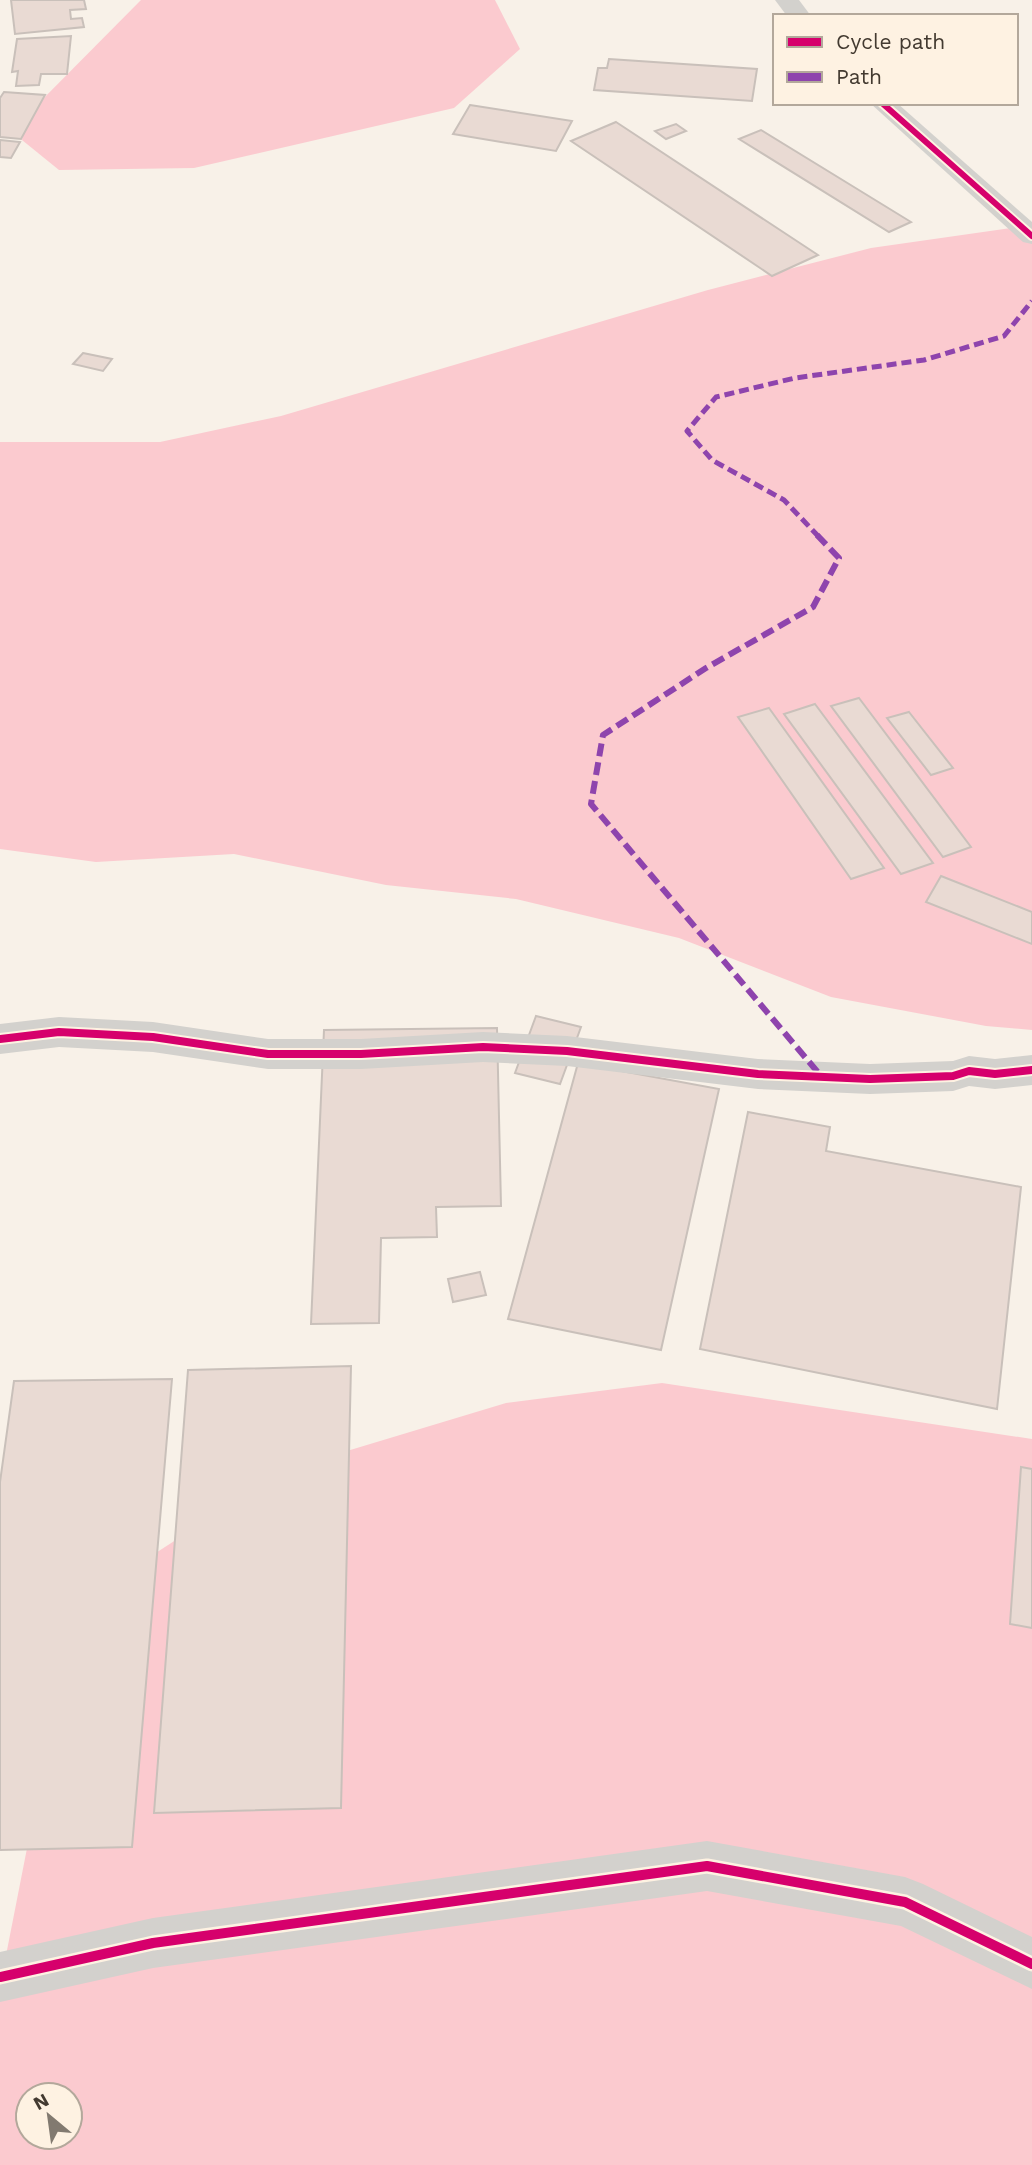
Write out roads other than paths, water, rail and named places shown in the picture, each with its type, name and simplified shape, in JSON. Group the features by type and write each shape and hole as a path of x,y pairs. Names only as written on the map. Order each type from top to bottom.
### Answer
{"street":[{"path":"884,105 1032,236"},
{"path":"0,1039 59,1032 153,1037 268,1054 361,1054 483,1046 567,1051 758,1074 870,1079 953,1076 969,1071 995,1073 1032,1070"},
{"path":"0,1976 153,1943 707,1866 905,1902 1032,1964"}]}
